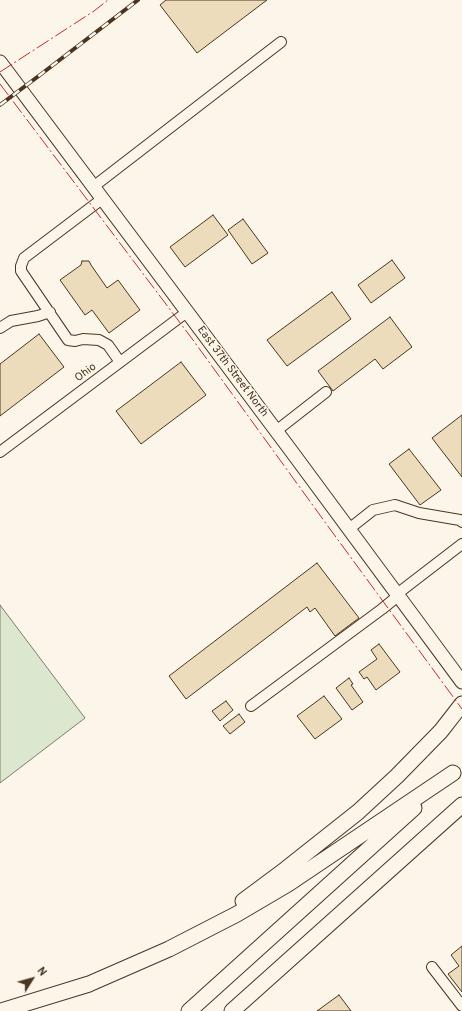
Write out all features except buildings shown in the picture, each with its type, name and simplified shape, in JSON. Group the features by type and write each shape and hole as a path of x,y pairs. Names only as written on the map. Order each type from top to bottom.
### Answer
{"highway":[{"path":"204,931 358,812 397,776 441,731 462,704"},
{"path":"1,1011 89,984 169,949 237,914 288,884 458,769"},
{"path":"189,1011 458,769"},
{"path":"232,1011 462,805"}],"main road":[{"name":"East 37th Street North","path":"0,62 462,682"}],"street":[{"path":"93,187 281,42"},
{"path":"102,199 24,258 21,271 68,340 99,340 108,345 120,362"},
{"path":"0,328 11,321 50,312"},
{"name":"Ohio","path":"0,452 187,312"},
{"path":"276,431 326,392"},
{"path":"349,529 373,510 395,505 419,513 460,520 462,522"},
{"path":"250,706 370,619 397,595 462,544"},
{"path":"432,967 462,1006"}],"green space":[{"path":"0,605 85,718 0,783"}],"railway":[{"path":"0,105 138,0"}],"power":[{"path":"0,72 94,11 108,0"},
{"path":"0,84 193,340 462,709"}]}
